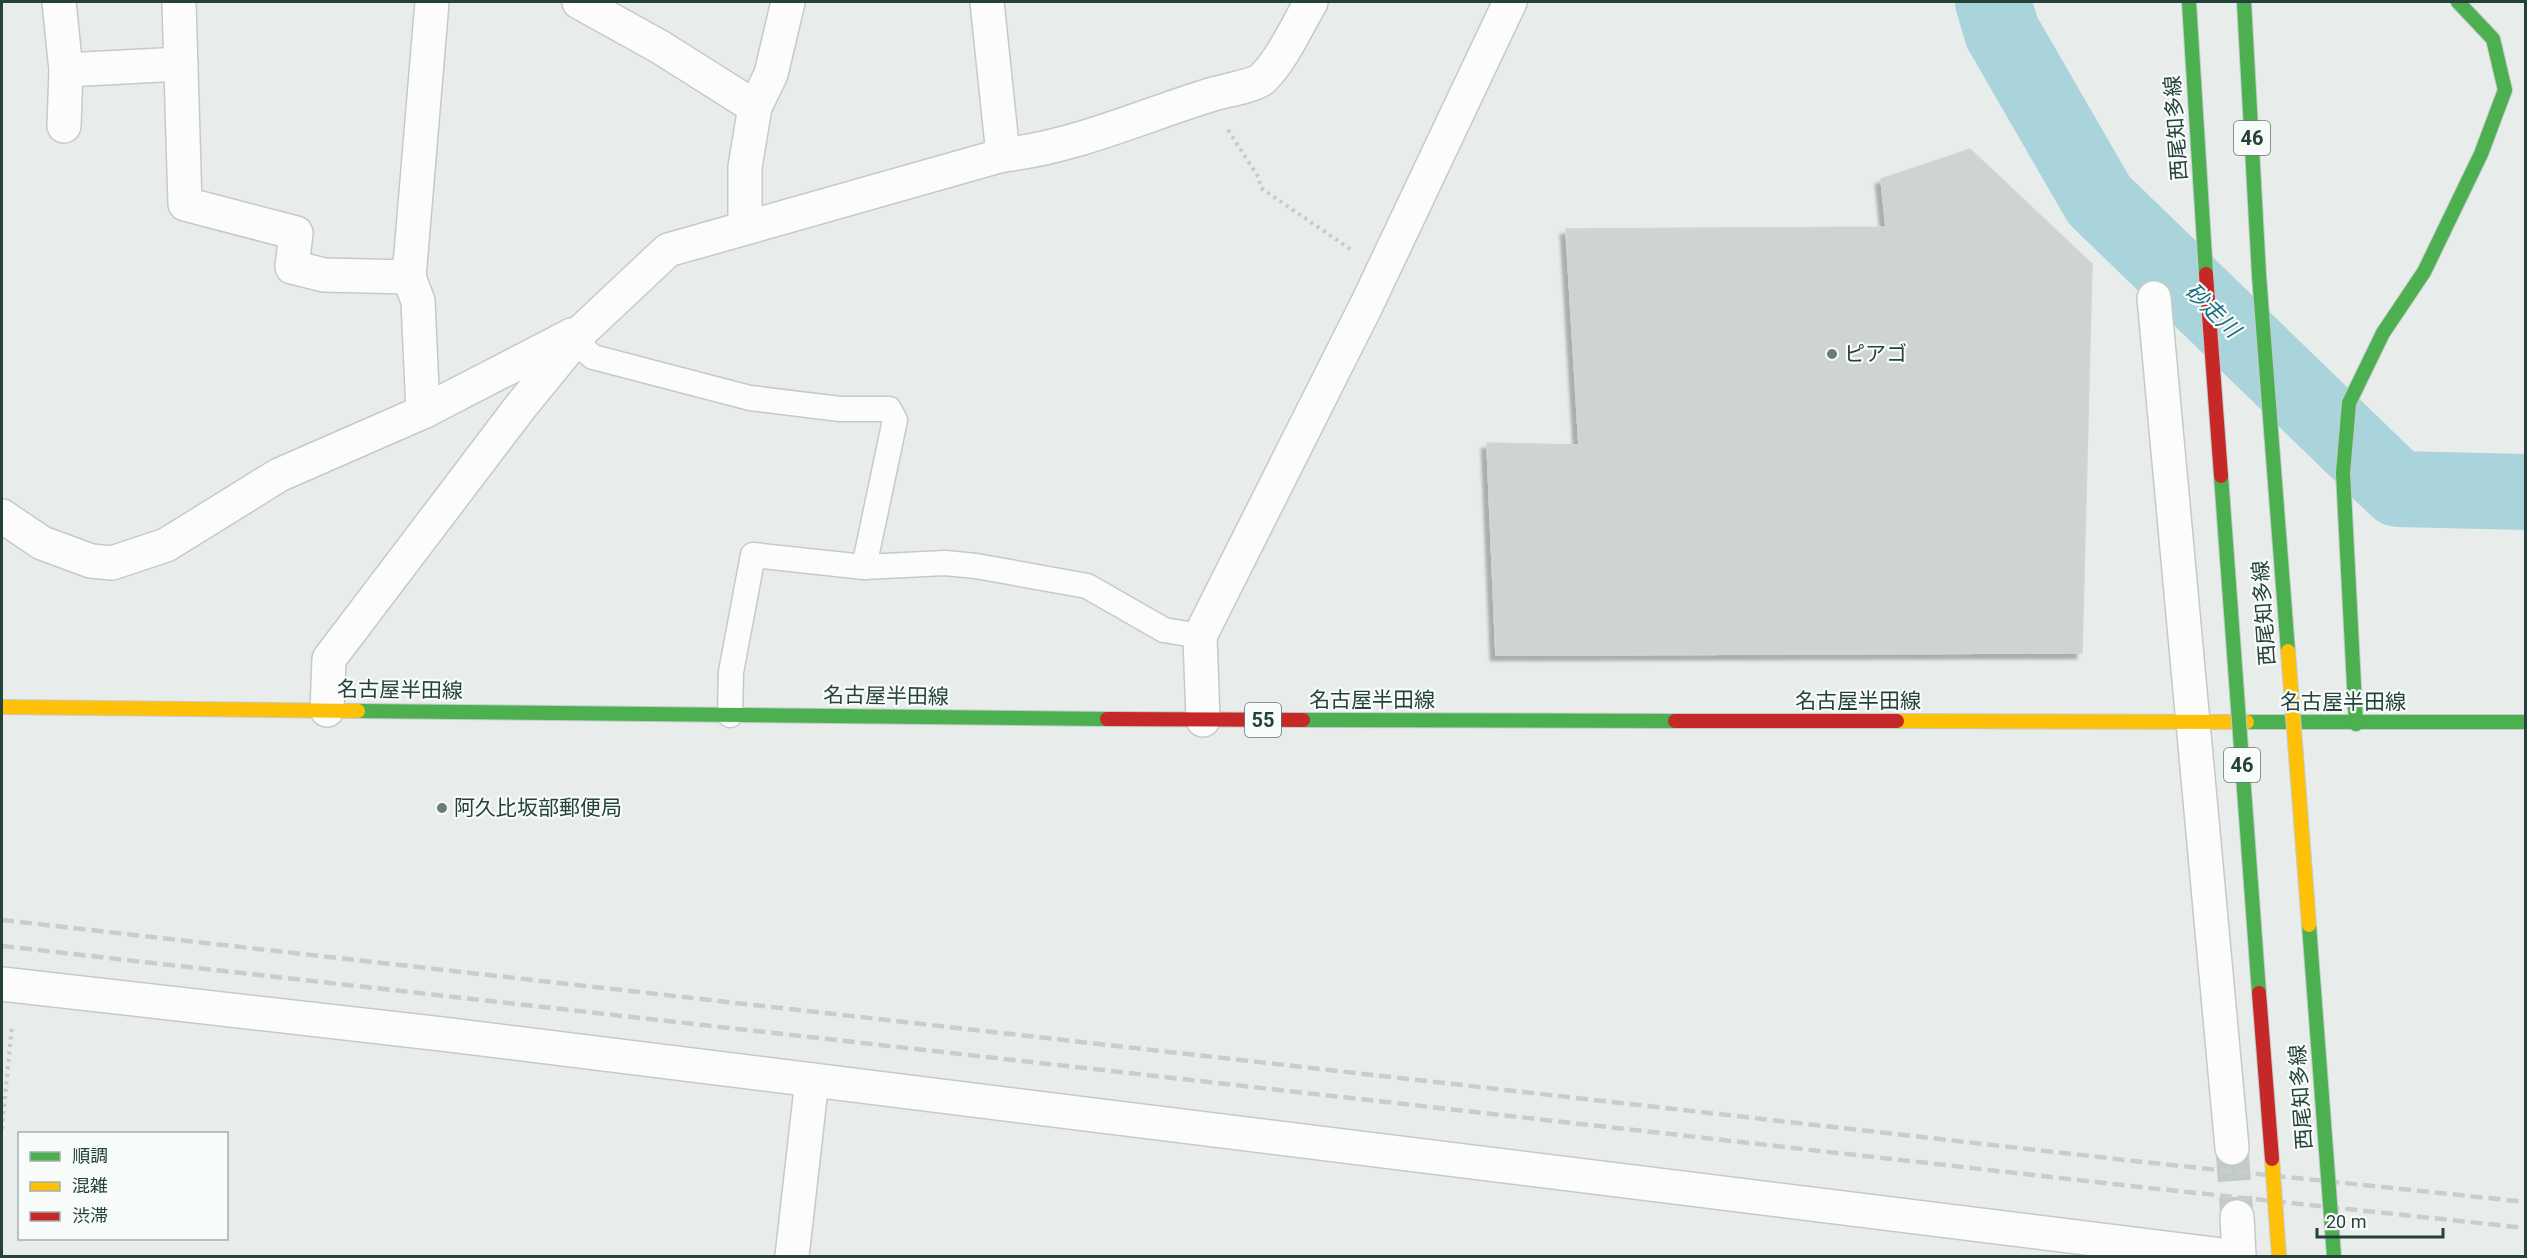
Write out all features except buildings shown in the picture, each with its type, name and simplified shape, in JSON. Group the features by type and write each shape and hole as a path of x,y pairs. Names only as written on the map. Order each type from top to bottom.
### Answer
{"main road":[{"name":"西尾知多線","path":"2189,2 2206,274 2279,1257"},
{"name":"西尾知多線","path":"2244,2 2259,275 2334,1257"},
{"path":"2356,724 2343,473 2349,402 2383,333 2424,272 2481,154 2505,90 2493,39 2458,2"},
{"name":"名古屋半田線","path":"2,707 1203,720 2526,723"}],"street":[{"path":"59,2 66,70 64,126"},
{"path":"179,2 185,204 296,233 292,267 324,275 410,277"},
{"path":"423,412 418,301 410,277 432,2"},
{"path":"579,2 660,47 755,107"},
{"path":"745,226 745,166 755,107 771,74 788,2"},
{"path":"987,2 1003,155"},
{"path":"327,710 328,659 521,406 579,335 668,250 745,226 1003,155 1032,152 1261,80 1285,48 1311,2"},
{"path":"1203,720 1200,636 1382,272 1510,2"},
{"path":"66,70 181,64"},
{"path":"2154,298 2232,1149"},
{"path":"2,516 42,543 91,561 112,563 166,545 279,475 423,412 579,335"},
{"path":"9,984 812,1080 2229,1257"},
{"path":"792,1257 812,1080"},
{"path":"2237,1217 2239,1257"}],"lane":[{"path":"579,335 593,357 750,398 840,409 889,410 894,420 864,567"},
{"path":"730,715 731,672 753,555 864,567 945,563 976,566 1087,586 1164,630 1200,636"}],"path":[{"path":"1208,96 1259,178 1261,188 1382,272"},
{"path":"2,1129 9,984"}],"waterway":[{"name":"砂走川","path":"1993,2 2002,32 2099,200 2398,489 2526,492"}],"tunnel":[{"path":"2232,1148 2237,1217"}],"railway":[{"path":"2,920 2143,1162 2526,1202"},
{"path":"2,946 2140,1187 2526,1228"}],"traffic: fast":[{"path":"2189,2 2206,274"},
{"path":"2244,2 2259,275"},
{"path":"2356,724 2343,473 2349,403 2383,333 2424,272 2481,154 2505,90 2493,39 2458,2"},
{"path":"2259,275 2288,651"},
{"path":"2221,476 2259,993"},
{"path":"358,711 1107,719"},
{"path":"1303,720 1675,721"},
{"path":"2247,722 2526,722"},
{"path":"2309,925 2334,1256"}],"traffic: slow":[{"path":"2288,651 2309,925"},
{"path":"2,707 358,711"},
{"path":"1897,721 2247,722"},
{"path":"2272,1159 2279,1256"}],"traffic: jam":[{"path":"2206,274 2221,476"},
{"path":"1107,719 1303,720"},
{"path":"1675,721 1897,721"},
{"path":"2259,993 2272,1159"}],"place":[{"name":"ピアゴ","path":"1832,354"},
{"name":"阿久比坂部郵便局","path":"442,808"}]}
